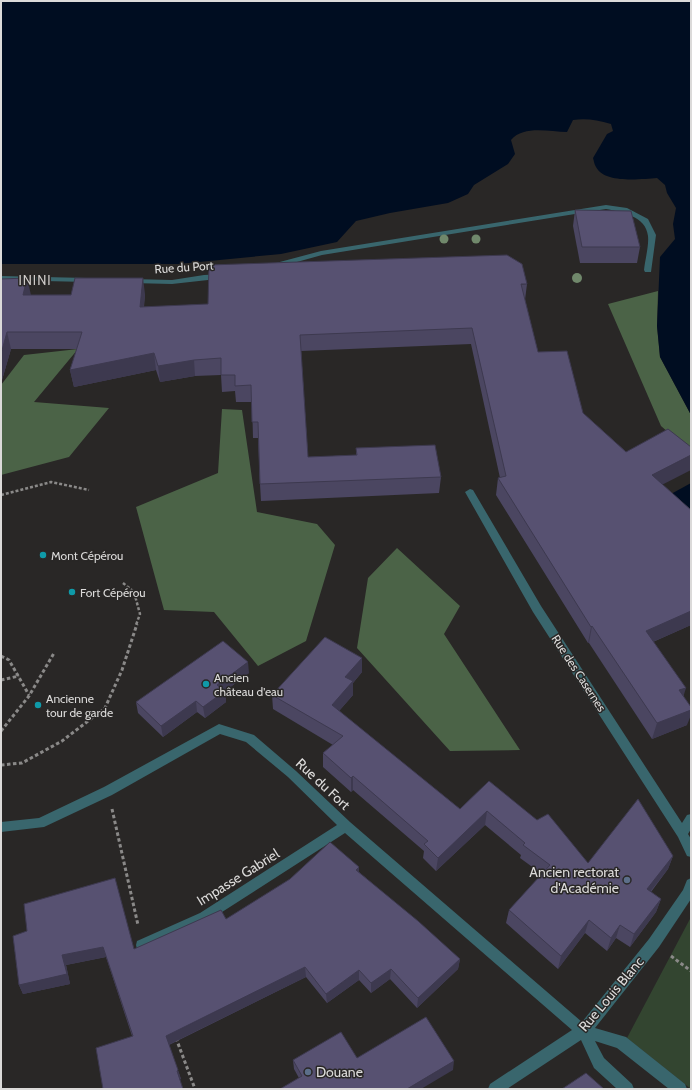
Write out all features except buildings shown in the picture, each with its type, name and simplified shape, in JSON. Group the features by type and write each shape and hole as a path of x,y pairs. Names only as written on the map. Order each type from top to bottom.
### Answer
{"street":[{"path":"270,268 321,253 606,207 624,210 644,219 652,235 648,270"},
{"name":"Rue du Port","path":"125,281 172,282 204,277 233,275"},
{"path":"1,278 94,280"},
{"name":"Rue des Casernes","path":"470,492 537,609 682,834 691,852"},
{"name":"Rue du Fort","path":"1,827 40,823 108,791 219,729 250,738 292,774 346,826 582,1030"},
{"path":"682,834 691,819"},
{"name":"Impasse Gabriel","path":"142,945 204,917 346,826"},
{"name":"Rue Louis Blanc","path":"495,1089 582,1030 596,1016 654,943 689,889"},
{"path":"582,1030 599,1063 627,1089"},
{"path":"582,1030 621,1042 680,1089"}],"path":[{"path":"1,495 51,482 89,490"},
{"path":"1,765 22,763 29,760 62,741 105,708 122,670 140,614 134,592 123,583"},
{"path":"1,731 29,696 54,653"},
{"path":"1,656 9,660 29,696"},
{"path":"1,680 19,676"},
{"path":"654,943 691,971"}],"green space":[{"path":"658,291 657,326 660,357 691,415 691,452 661,426 608,304"},
{"path":"78,349 34,402 109,408 69,457 1,475 1,385 24,355"},
{"path":"222,409 242,410 257,512 317,524 335,545 306,641 258,666 214,612 164,610 136,507 218,473"},
{"path":"397,548 460,606 444,634 520,750 450,751 357,648 368,578"},
{"path":"691,917 691,1089 627,1038"}],"water":[{"path":"1,1 691,1 691,415 660,357 657,326 660,257 675,239 673,224 676,208 667,193 665,185 657,178 615,178 607,176 595,166 593,158 607,134 613,131 611,124 601,121 578,119 573,120 567,132 537,130 523,132 516,135 511,140 515,154 508,164 474,185 468,194 448,203 390,213 356,221 337,242 281,254 178,264 1,264"},
{"path":"691,483 691,510 671,494"}],"place":[{"name":"Mont Cépérou","path":"43,555"},
{"name":"Fort Cépérou","path":"72,592"},
{"name":"Ancien château d'eau","path":"206,684"},
{"name":"Ancienne tour de garde","path":"38,705"},
{"name":"Ancien rectorat d'Académie","path":"627,880"},
{"name":"Douane","path":"308,1072"}],"district":[{"name":"ININI","path":"35,280"}]}
